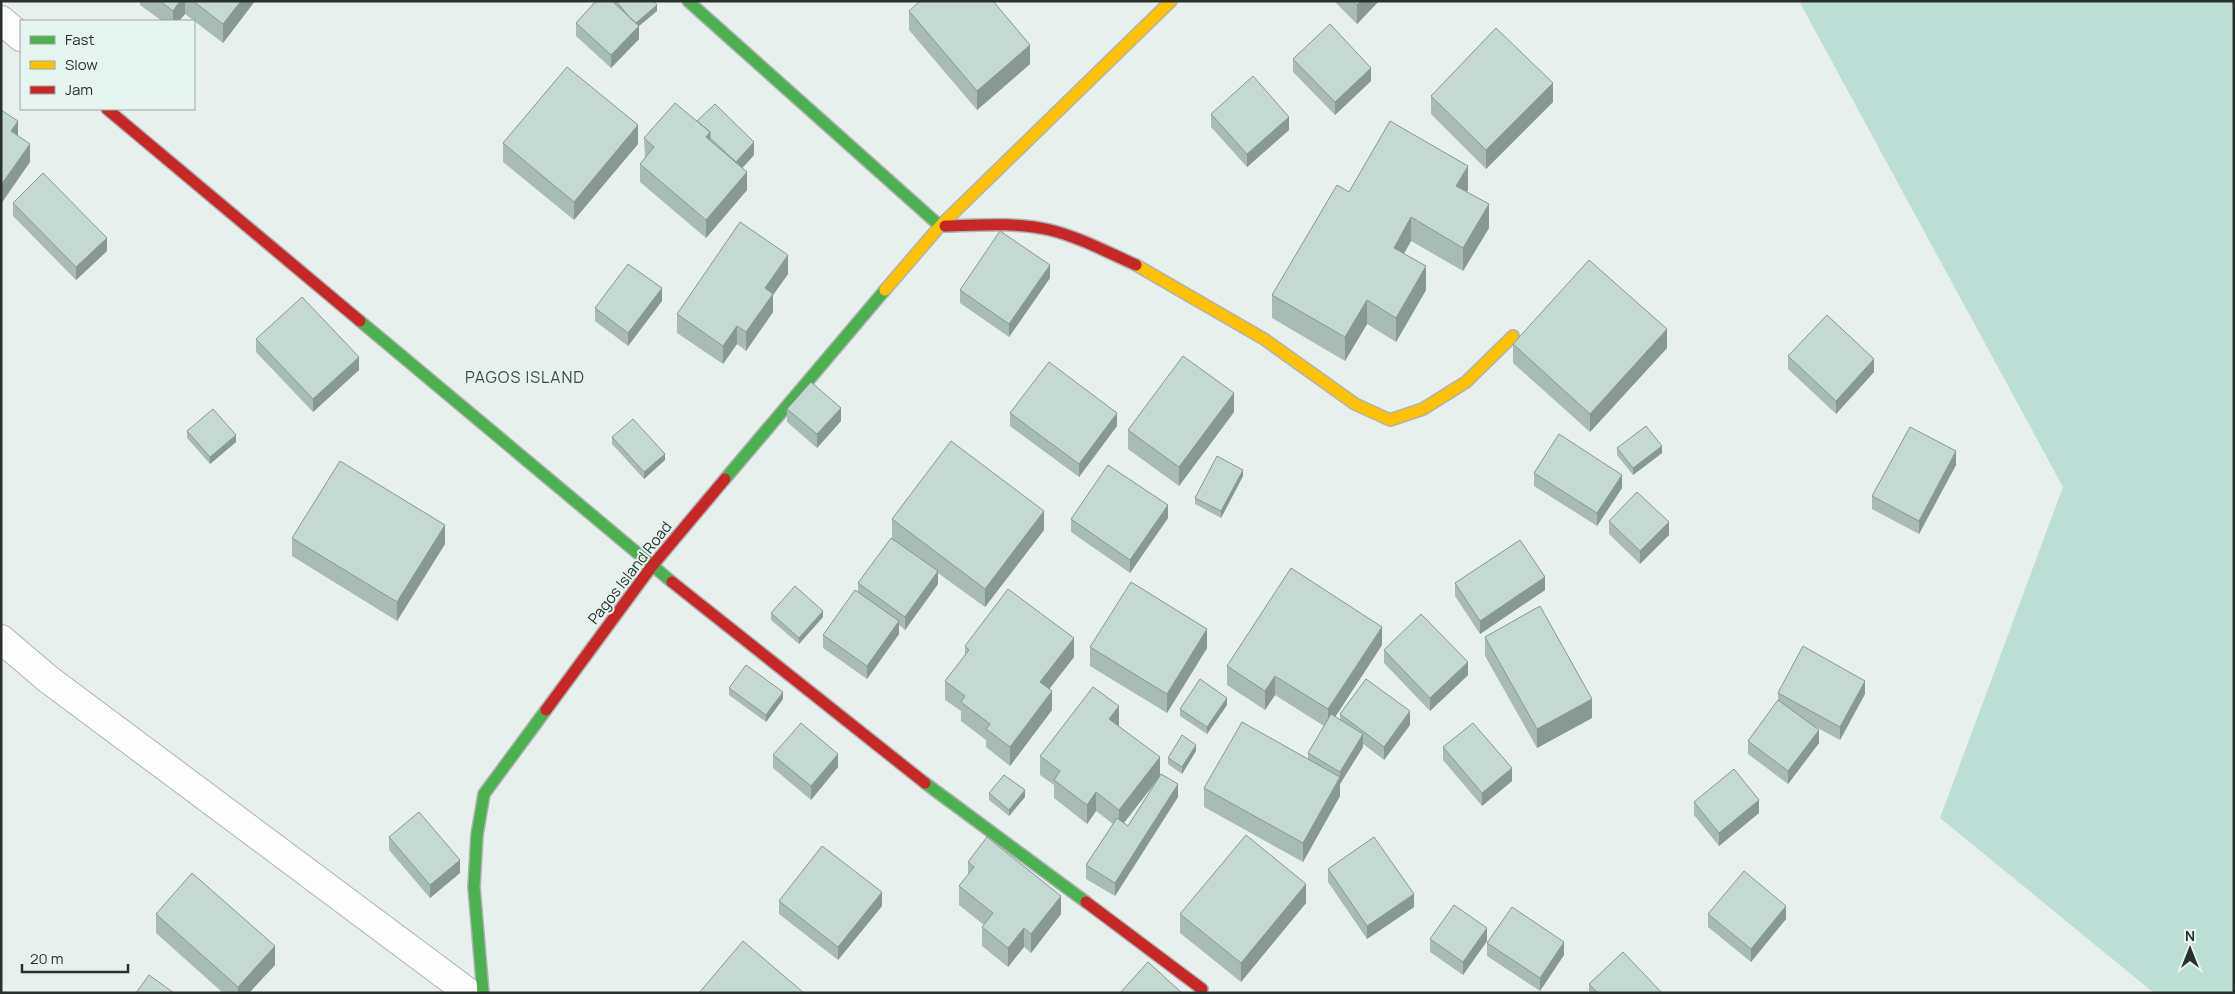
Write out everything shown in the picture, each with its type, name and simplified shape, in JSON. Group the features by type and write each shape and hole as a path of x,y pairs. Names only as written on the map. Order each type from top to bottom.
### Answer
{"street":[{"path":"688,1 940,226 998,224 1050,230 1089,244 1147,270 1264,339 1355,404 1390,420 1423,410 1466,382 1513,336"},
{"name":"Pagos Island Road","path":"483,993 474,887 477,835 484,794 652,566 940,226 1171,1"},
{"path":"1,20 20,36"},
{"path":"108,110 652,566 883,751 1202,989"},
{"path":"1,639 48,680 469,993"}],"green space":[{"path":"1799,1 2234,1 2234,993 2154,993 1940,818 2063,487"}],"building":[{"path":"160,1 180,1 173,11"},
{"path":"193,1 241,1 223,24"},
{"path":"596,1 612,1 639,26 611,55 576,23"},
{"path":"616,1 654,1 657,5 636,23"},
{"path":"920,1 993,1 1030,45 977,91 909,11"},
{"path":"1330,24 1371,68 1335,102 1293,59"},
{"path":"1496,28 1553,83 1486,150 1431,96"},
{"path":"567,67 638,125 574,202 503,143"},
{"path":"1253,76 1289,117 1247,154 1211,114"},
{"path":"675,103 710,132 706,137 747,172 706,220 640,164 654,147 644,138"},
{"path":"715,104 754,142 736,162 710,138 710,132 697,121"},
{"path":"1,110 18,121 11,131 30,144 1,185"},
{"path":"1390,121 1468,166 1456,186 1489,204 1463,248 1411,217 1394,248 1426,266 1396,318 1367,300 1345,337 1272,295 1337,185 1349,192"},
{"path":"43,173 107,238 76,267 13,203"},
{"path":"740,222 788,255 765,288 773,294 746,332 737,326 723,346 677,314"},
{"path":"1000,231 1050,265 1009,324 960,290"},
{"path":"1589,260 1667,329 1590,414 1513,344"},
{"path":"628,264 662,288 628,333 595,308"},
{"path":"302,297 359,357 313,399 256,339"},
{"path":"1827,315 1874,359 1836,401 1788,356"},
{"path":"1183,356 1234,393 1179,467 1128,430"},
{"path":"1049,362 1117,413 1079,464 1010,413"},
{"path":"811,382 841,408 817,434 787,409"},
{"path":"213,409 236,435 210,457 187,431"},
{"path":"633,419 665,454 644,472 612,437"},
{"path":"1646,426 1662,446 1633,468 1617,448"},
{"path":"1910,427 1956,451 1919,521 1872,496"},
{"path":"1559,434 1622,475 1597,513 1534,473"},
{"path":"951,441 1044,511 985,589 892,519"},
{"path":"1217,456 1243,470 1221,511 1195,498"},
{"path":"340,461 445,525 397,602 292,538"},
{"path":"1108,465 1168,505 1130,560 1071,519"},
{"path":"1637,492 1669,522 1640,551 1609,521"},
{"path":"891,538 938,571 905,617 858,583"},
{"path":"1520,540 1545,577 1480,621 1455,583"},
{"path":"1291,568 1382,627 1328,709 1275,676 1265,691 1227,666"},
{"path":"1131,582 1207,629 1167,694 1090,647"},
{"path":"795,586 823,611 799,638 771,613"},
{"path":"1008,589 1074,638 1040,682 1052,691 1010,747 986,729 990,724 961,702 965,696 945,681 969,650 965,646"},
{"path":"855,590 899,621 867,666 823,635"},
{"path":"1540,606 1592,699 1537,729 1485,637"},
{"path":"1421,614 1468,662 1430,698 1384,650"},
{"path":"1803,646 1865,681 1840,727 1778,693"},
{"path":"746,665 783,692 766,715 729,688"},
{"path":"1200,679 1227,698 1207,727 1180,709"},
{"path":"1366,679 1410,711 1384,747 1340,714"},
{"path":"1093,687 1119,706 1109,719 1160,757 1119,810 1096,792 1087,805 1054,780 1060,771 1040,756"},
{"path":"1778,700 1819,730 1788,771 1748,741"},
{"path":"1331,714 1363,734 1340,772 1308,753"},
{"path":"1242,722 1340,777 1303,843 1204,788"},
{"path":"801,723 838,754 811,786 773,755"},
{"path":"1473,723 1512,768 1482,793 1443,747"},
{"path":"1182,735 1196,745 1182,767 1168,758"},
{"path":"1734,769 1759,800 1719,833 1694,802"},
{"path":"1161,774 1178,784 1115,883 1086,865 1117,818 1128,826"},
{"path":"1004,775 1025,790 1009,810 989,793"},
{"path":"419,812 460,860 430,885 389,837"},
{"path":"1246,835 1306,884 1241,963 1180,914"},
{"path":"987,837 1061,896 1031,934 1024,928 1008,948 982,927 993,913 959,886 974,867 968,862"},
{"path":"1374,837 1414,894 1367,926 1328,869"},
{"path":"822,846 882,892 838,947 779,901"},
{"path":"1744,871 1786,906 1751,949 1708,914"},
{"path":"192,873 275,946 238,987 156,914"},
{"path":"1454,905 1487,928 1463,962 1430,939"},
{"path":"1512,907 1564,942 1540,978 1487,943"},
{"path":"743,941 804,993 699,993"},
{"path":"1623,952 1662,993 1598,993 1589,984"},
{"path":"1148,962 1182,993 1120,993"},
{"path":"149,975 174,993 136,993"}],"traffic: fast":[{"path":"688,1 940,226 945,226"},
{"path":"725,479 885,290"},
{"path":"360,321 672,582"},
{"path":"483,993 474,887 477,835 484,794 546,710"},
{"path":"925,783 1086,902"}],"traffic: slow":[{"path":"885,290 940,226 1171,1"},
{"path":"1136,265 1264,339 1355,404 1390,420 1423,409 1466,382 1513,336"}],"traffic: jam":[{"path":"108,110 360,321"},
{"path":"945,226 1011,225 1037,227 1083,241 1136,265"},
{"path":"546,710 652,566 725,479"},
{"path":"672,582 925,783"},
{"path":"1086,902 1202,989"}],"district":[{"name":"PAGOS ISLAND","path":"525,377"}]}
